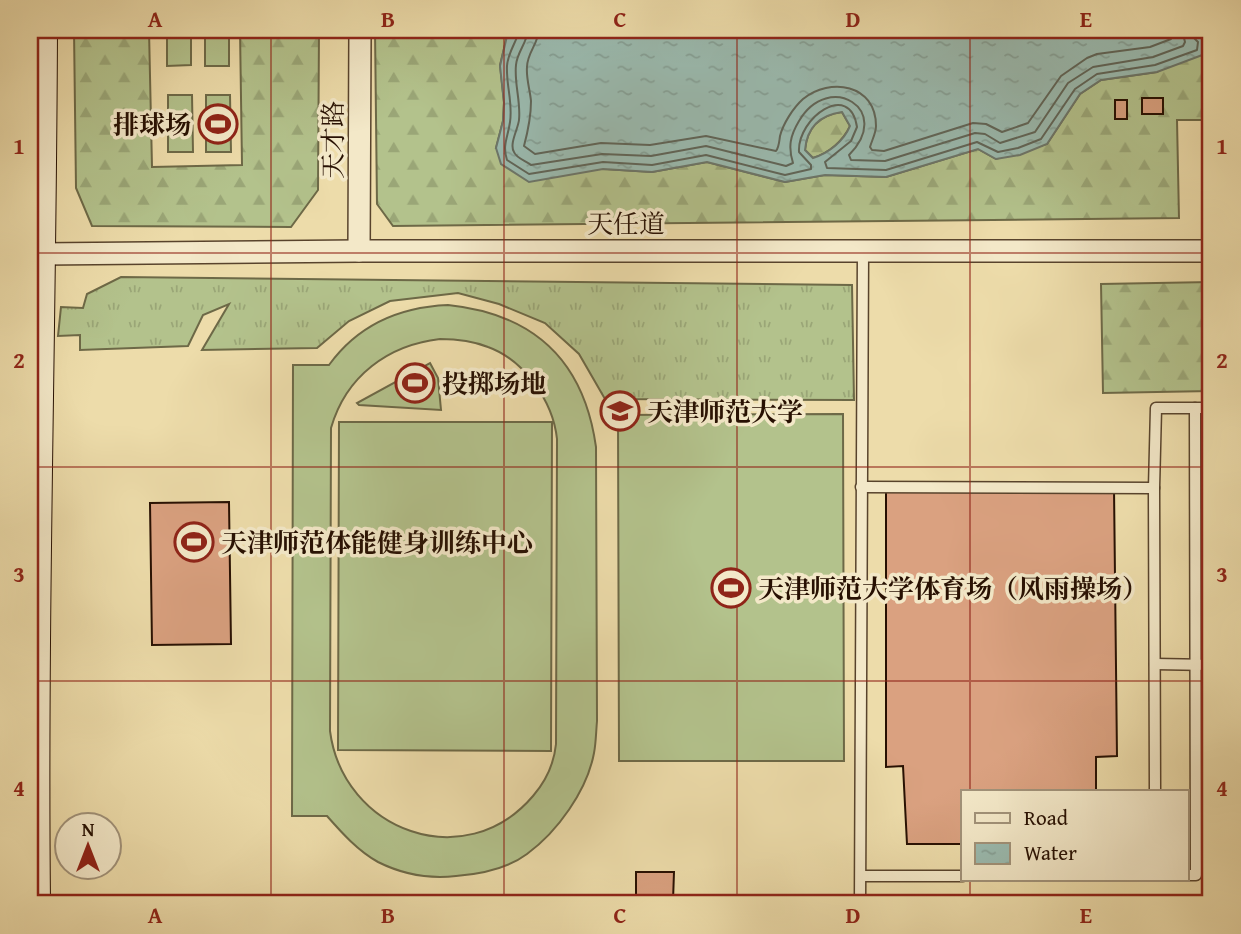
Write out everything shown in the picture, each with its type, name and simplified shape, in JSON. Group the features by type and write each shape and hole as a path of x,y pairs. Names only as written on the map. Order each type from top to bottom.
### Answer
{"street":[{"path":"34,904 31,666 41,254 35,114 41,30"},
{"name":"天才路","path":"359,251 360,30"},
{"name":"天任道","path":"41,254 359,251 1211,251"}],"lane":[{"path":"860,904 863,251"},
{"path":"1155,790 1156,408 1211,408"},
{"path":"1188,875 1196,875 1195,408"},
{"path":"861,487 1154,488"},
{"path":"1155,664 1211,665"},
{"path":"861,876 961,876"}],"green space":[{"path":"74,30 149,30 152,167 242,165 240,30 319,30 318,190 291,227 92,226 76,188"},
{"name":"排球场","path":"167,30 191,30 191,65 167,66"},
{"name":"排球场","path":"205,30 229,30 229,66 205,66"},
{"path":"375,30 517,30 507,36 500,65 504,102 503,121 496,148 604,169 652,172 707,162 785,182 825,175 886,177 978,149 996,159 1047,144 1080,94 1101,80 1157,72 1205,37 1193,30 1211,30 1211,120 1177,120 1179,218 393,226 377,204"},
{"name":"排球场","path":"168,95 192,95 193,152 168,152"},
{"name":"排球场","path":"206,95 230,95 231,152 206,152"},
{"path":"842,112 850,126 847,131 830,150 813,158 805,150 812,129 821,119"},
{"path":"121,277 852,285 854,400 605,399 579,354 545,323 499,304 458,293 390,301 349,321 317,348 202,350 229,304 203,315 188,346 80,350 80,335 58,336 61,307 83,308 87,294"},
{"path":"1211,282 1211,391 1103,393 1101,284"},
{"path":"448,305 479,310 506,319 530,331 550,347 567,367 580,390 590,417 596,447 597,721 595,749 585,782 560,822 527,854 493,870 446,877 406,872 378,862 357,847 327,816 292,816 293,365 329,365 340,351 367,329 397,314","holes":["440,339 482,345 501,353 525,372 550,410 557,439 556,744 549,772 533,796 505,820 474,834 442,837 411,831 382,817 358,795 340,766 330,731 331,428 347,393 372,366 403,348"]},
{"name":"投掷场地","path":"430,363 438,378 441,410 357,403"},
{"name":"天津师范大学体育场（风雨操场）","path":"843,414 844,761 619,761 618,415"},
{"path":"339,422 552,422 551,751 338,750"},
{"path":"67,901 632,904 67,904"}],"water":[{"path":"517,30 1193,30 1205,37 1205,54 1157,72 1101,80 1080,94 1047,144 1020,155 996,159 978,149 886,177 825,175 785,182 707,162 652,172 603,169 529,182 501,164 496,148 503,121 500,66 507,36","holes":["842,112 850,126 840,141 825,153 813,158 805,150 812,129 821,119"]}],"building":[{"path":"1142,98 1163,98 1163,114 1142,114"},
{"path":"1115,100 1127,100 1127,119 1115,119"},
{"path":"886,487 1114,488 1117,756 1096,757 1096,790 961,790 961,844 907,844 903,766 886,767"},
{"path":"229,502 231,644 152,645 150,503"},
{"path":"636,872 674,872 673,901 636,900"}],"place":[{"name":"排球场","path":"218,124"},
{"name":"投掷场地","path":"415,383"},
{"name":"天津师范大学","path":"620,411"},
{"name":"天津师范体能健身训练中心","path":"194,542"},
{"name":"天津师范大学体育场（风雨操场）","path":"731,588"}]}
